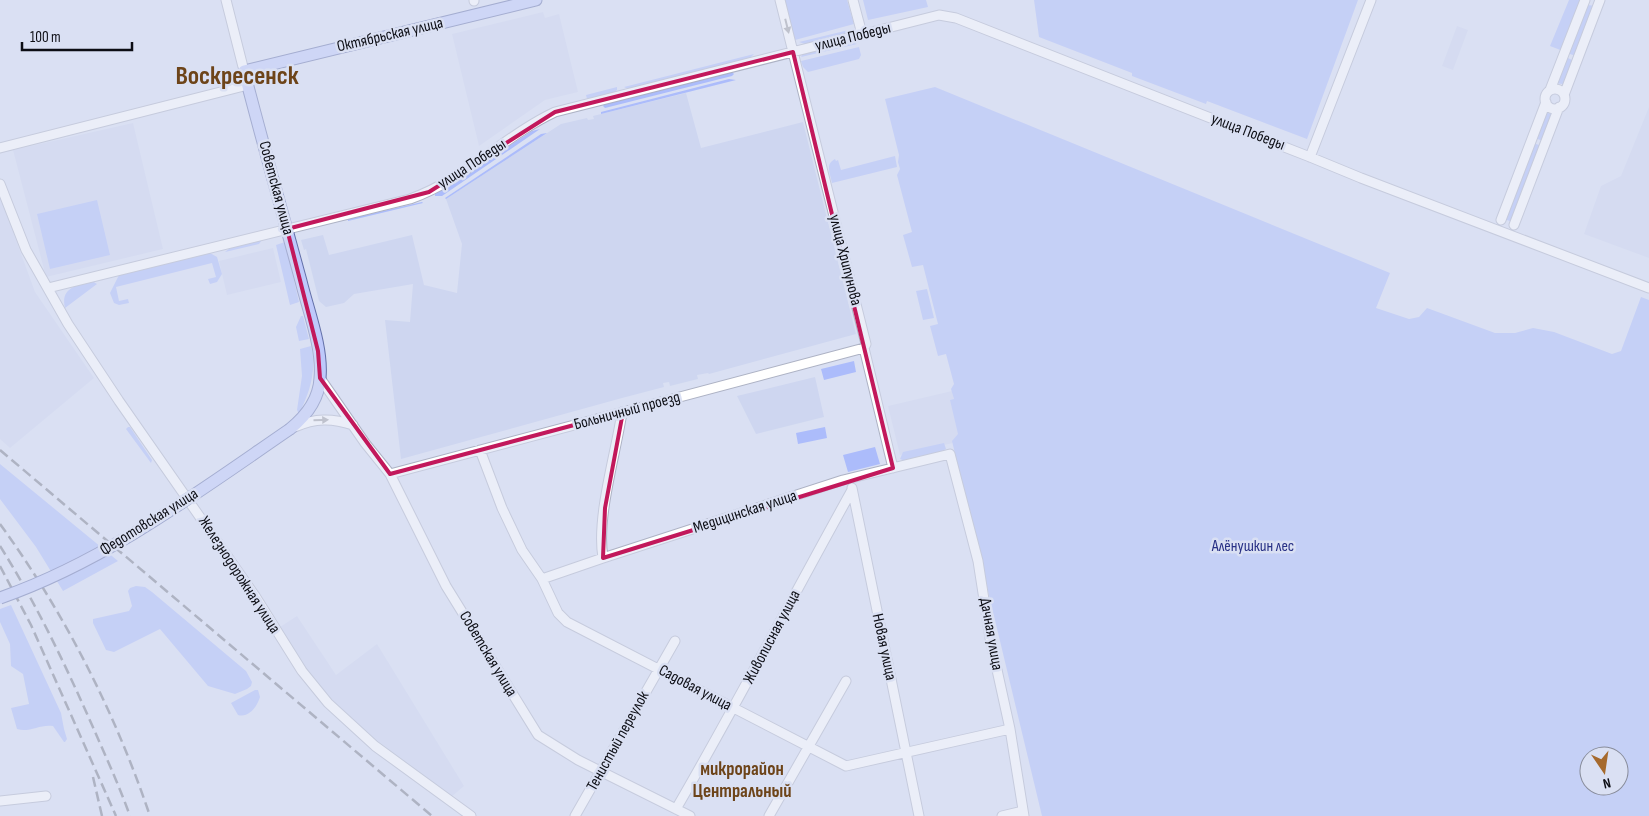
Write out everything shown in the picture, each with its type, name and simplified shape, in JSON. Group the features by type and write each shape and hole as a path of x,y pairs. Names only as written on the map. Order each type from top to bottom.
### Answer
{"main road":[{"name":"Октябрьская улица","path":"244,71 536,0"},
{"name":"Советская улица","path":"244,71 318,351 320,378 317,395 303,418 290,429"},
{"name":"Федотовская улица","path":"0,598 72,567 151,523 290,429"}],"street":[{"name":"Советская улица","path":"226,0 244,71"},
{"name":"улица Хрипунова","path":"780,0 866,344 864,348 893,468"},
{"path":"853,0 862,34"},
{"path":"1310,157 1371,0"},
{"path":"1502,220 1546,102 1546,95 1550,90 1586,0 1594,3 1599,0"},
{"path":"1514,225 1559,107 1564,101 1564,95 1599,0"},
{"name":"улица Победы","path":"48,288 410,199 429,192 528,126 555,112 933,16 945,15 1649,288"},
{"path":"0,148 248,85"},
{"path":"1550,90 1560,90 1564,95"},
{"path":"1546,102 1551,108 1559,107"},
{"name":"Железнодорожная улица","path":"0,184 26,250 82,344 255,596 302,671 328,703 375,746 472,816"},
{"name":"Больничный проезд","path":"390,474 864,348"},
{"name":"Советская улица","path":"320,378 390,474 446,586 538,735 578,760 690,816"},
{"path":"603,558 602,531 604,508 622,412"},
{"path":"290,429 314,420 323,419 353,425"},
{"name":"Садовая улица","path":"480,450 502,508 518,542 534,570 542,579 558,614 567,622 846,766 1010,729"},
{"name":"Медицинская улица","path":"542,579 850,478 950,454"},
{"name":"Дачная улица","path":"950,454 978,561 990,638 1010,729 1024,814"},
{"name":"Новая улица","path":"850,478 919,816"},
{"name":"Живописная улица","path":"676,809 734,709 767,642 852,490"},
{"name":"Тенистый переулок","path":"576,816 675,641"},
{"path":"769,816 846,681"},
{"path":"0,801 46,796"},
{"path":"1002,816 1024,814"}],"highlighted area":[{"path":"793,52 893,468 603,558 605,508 623,412 390,474 320,378 318,351 287,229 429,192 555,112"}],"shaded area":[{"path":"543,12 545,18 559,14 578,92 545,100 479,146 452,34"},
{"path":"1457,26 1468,30 1453,70 1442,66"},
{"path":"686,93 701,148 803,122 856,334 709,374 697,375 698,379 670,386 669,382 663,383 664,387 401,459 385,320 410,322 413,284 354,294 344,303 326,307 319,301 306,249 304,250 301,240 323,235 329,255 412,235 424,285 457,293 462,244 446,199 561,124 587,118 588,120 594,119 593,116"},
{"path":"1649,107 1649,258 1584,234 1601,186 1621,176"},
{"path":"133,123 163,249 46,277 13,150"},
{"path":"0,196 35,292 94,378 10,448 0,439"},
{"path":"273,248 281,282 227,295 219,261"},
{"path":"815,377 824,417 756,434 737,396"},
{"path":"952,391 962,434 953,443 900,455 888,406"},
{"path":"297,616 336,675 377,644 464,786 450,798 345,715 305,673 277,629"}],"green space":[{"path":"784,0 847,0 854,24 795,40"},
{"path":"863,0 926,0 928,7 868,20"},
{"path":"1034,0 1358,0 1307,139 1207,101 1206,104 1132,76 1132,73 1039,37"},
{"path":"1569,0 1582,0 1563,51 1550,46"},
{"path":"1588,5 1595,6 1576,56 1567,53"},
{"path":"853,29 850,33 805,44 799,42"},
{"path":"854,42 857,44 801,57 803,54"},
{"path":"859,47 861,55 859,59 808,72 803,67 801,61"},
{"path":"754,54 750,58 628,89 624,87"},
{"path":"1566,57 1574,61 1564,86 1556,83"},
{"path":"732,72 734,74 732,76 605,108 603,106 610,102 642,93"},
{"path":"729,79 736,80 601,114 601,112"},
{"path":"617,87 617,90 613,93 587,99 586,95"},
{"name":"Алёнушкин лес","path":"935,87 1390,273 1376,308 1409,319 1419,317 1427,308 1495,333 1515,333 1533,328 1554,332 1612,354 1621,351 1641,297 1649,300 1649,816 1042,816 952,441 958,434 950,400 954,399 951,389 954,384 946,354 938,356 930,326 938,324 923,265 912,267 903,235 912,232 897,175 900,169 899,155 885,99"},
{"path":"1546,110 1547,113 1554,114 1543,141 1535,138"},
{"path":"540,129 442,196 435,196 435,194 532,131"},
{"path":"547,133 446,199 445,198 541,134"},
{"path":"1533,143 1542,146 1513,222 1504,219"},
{"path":"895,156 897,167 832,183 829,166 835,159 836,161 838,160 841,170"},
{"path":"97,200 110,255 50,269 37,214"},
{"path":"423,203 348,221 348,219"},
{"path":"262,240 259,244 225,252 230,248"},
{"path":"285,242 299,302 290,305 276,245"},
{"path":"210,253 217,257 222,274 217,282 210,284 208,279 216,277 212,263 116,287 119,301 128,299 129,303 119,305 114,303 110,293 119,275"},
{"path":"92,281 97,284 65,308 65,296 71,288"},
{"path":"927,289 934,318 923,320 916,291"},
{"path":"301,316 303,316 309,339 299,341 296,327"},
{"path":"311,346 313,372 299,414 297,410 302,376 300,349"},
{"path":"854,361 856,372 824,380 821,369"},
{"path":"130,427 152,460 151,463 126,429"},
{"path":"825,427 827,438 798,444 796,433"},
{"path":"944,443 946,449 942,451 905,461 900,459 903,452"},
{"path":"875,447 880,464 848,472 843,455"},
{"path":"0,464 118,561 63,591 36,547 0,499"},
{"path":"136,586 145,587 152,592 246,671 252,682 251,686 235,694 208,686 160,629 114,652 106,650 93,623 93,619 129,611 132,606 128,591"},
{"path":"11,605 61,713 67,739 65,742 53,726 26,730 17,729 11,708 29,704 23,674 11,666 10,644 0,622 0,609"},
{"path":"258,690 260,697 255,708 246,715 238,715 231,703"}],"railway":[{"path":"0,450 432,816"},
{"path":"0,524 46,592 86,664 121,739 150,816"},
{"path":"0,546 26,589 61,657 107,759 130,816"},
{"path":"0,566 31,625 116,816"},
{"path":"93,777 102,816"}],"district":[{"name":"Воскресенск","path":"237,76"},
{"name":"микрорайон Центральный","path":"742,780"}]}
